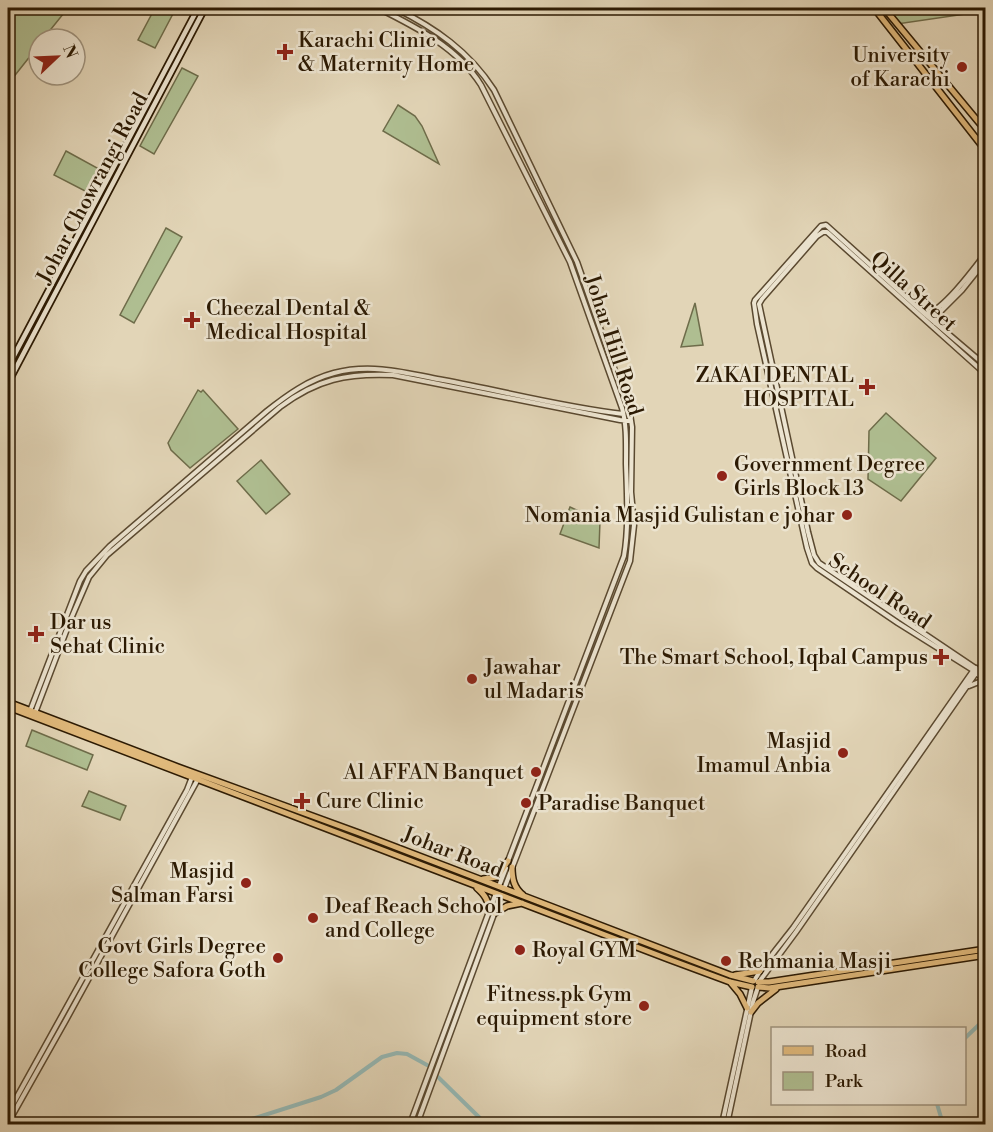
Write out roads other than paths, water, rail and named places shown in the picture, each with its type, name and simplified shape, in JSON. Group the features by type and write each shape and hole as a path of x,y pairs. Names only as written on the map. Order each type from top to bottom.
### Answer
{"main road":[{"name":"Johar Chowrangi Road","path":"8,367 198,8"},
{"name":"Johar Chowrangi Road","path":"8,383 205,8"},
{"path":"874,8 986,151"},
{"path":"884,8 986,131"},
{"path":"18,347 24,351"},
{"path":"14,356 20,359"},
{"name":"Johar Road","path":"8,702 379,844 472,884 525,900 730,979 769,988 780,987 986,955"},
{"name":"Johar Road","path":"8,707 195,778 478,879 500,891"},
{"path":"478,879 497,877 508,861"},
{"path":"472,884 486,898 492,912 525,900 512,878 512,867"},
{"name":"Johar Road","path":"755,984 986,949"},
{"path":"760,970 730,979 749,1010 780,987"}],"street":[{"name":"Johar Hill Road","path":"378,8 396,16 442,44 477,78 559,239 577,281 625,420 629,492 634,525 630,561 517,855 500,891"},
{"name":"Johar Hill Road","path":"398,9 438,33 470,58 494,90 577,262 631,421 624,556 508,861 500,891"},
{"path":"396,16 398,9"},
{"name":"School Road","path":"806,246 821,226 826,225"},
{"name":"Qilla Street","path":"826,225 935,323 981,370 986,372"},
{"name":"School Road","path":"823,232 806,246 754,303 812,563 975,671 986,681"},
{"name":"Qilla Street","path":"823,232 829,234 875,277 986,366"},
{"path":"935,323 936,315 985,257"},
{"path":"577,281 584,279"},
{"path":"926,315 933,313 951,298"},
{"path":"162,506 227,445 288,394 321,377 355,369 399,371 577,407 624,414"},
{"path":"32,712 74,594 86,571 110,546 294,397 310,388 329,380 378,374 631,421"},
{"path":"612,381 618,379"},
{"path":"227,445 231,450"},
{"path":"755,984 794,934 968,686 975,671"},
{"path":"724,1125 760,970 793,928 975,671"},
{"name":"School Road","path":"975,671 986,675"},
{"path":"968,686 986,681"},
{"path":"8,1123 14,1106 101,944 195,778"},
{"path":"8,1113 106,947 195,778"},
{"path":"511,853 517,855"},
{"path":"410,1125 500,891"},
{"path":"417,1125 492,912"},
{"path":"101,944 106,947"}],"waterway":[{"path":"966,1037 986,1018"},
{"path":"236,1124 321,1097 336,1090 382,1057 397,1053 407,1054 427,1065"},
{"path":"438,1077 486,1124"},
{"path":"937,1105 943,1124"}],"place":[{"name":"Karachi Clinic & Maternity Home","path":"285,52"},
{"name":"University of Karachi","path":"962,67"},
{"name":"Cheezal Dental & Medical Hospital","path":"192,320"},
{"name":"ZAKAI DENTAL HOSPITAL","path":"867,387"},
{"name":"Government Degree Girls Block 13","path":"722,476"},
{"name":"Nomania Masjid Gulistan e johar","path":"847,515"},
{"name":"Dar us Sehat Clinic","path":"36,634"},
{"name":"The Smart School, Iqbal Campus","path":"941,657"},
{"name":"Jawahar ul Madaris","path":"472,679"},
{"name":"Masjid Imamul Anbia","path":"843,753"},
{"name":"Al AFFAN Banquet","path":"536,772"},
{"name":"Cure Clinic","path":"302,801"},
{"name":"Paradise Banquet","path":"526,803"},
{"name":"Masjid Salman Farsi","path":"246,883"},
{"name":"Deaf Reach School and College","path":"313,918"},
{"name":"Royal GYM","path":"520,950"},
{"name":"Govt Girls Degree College Safora Goth","path":"278,958"},
{"name":"Rehmania Masji","path":"726,961"},
{"name":"Fitness.pk Gym equipment store","path":"644,1006"}]}
